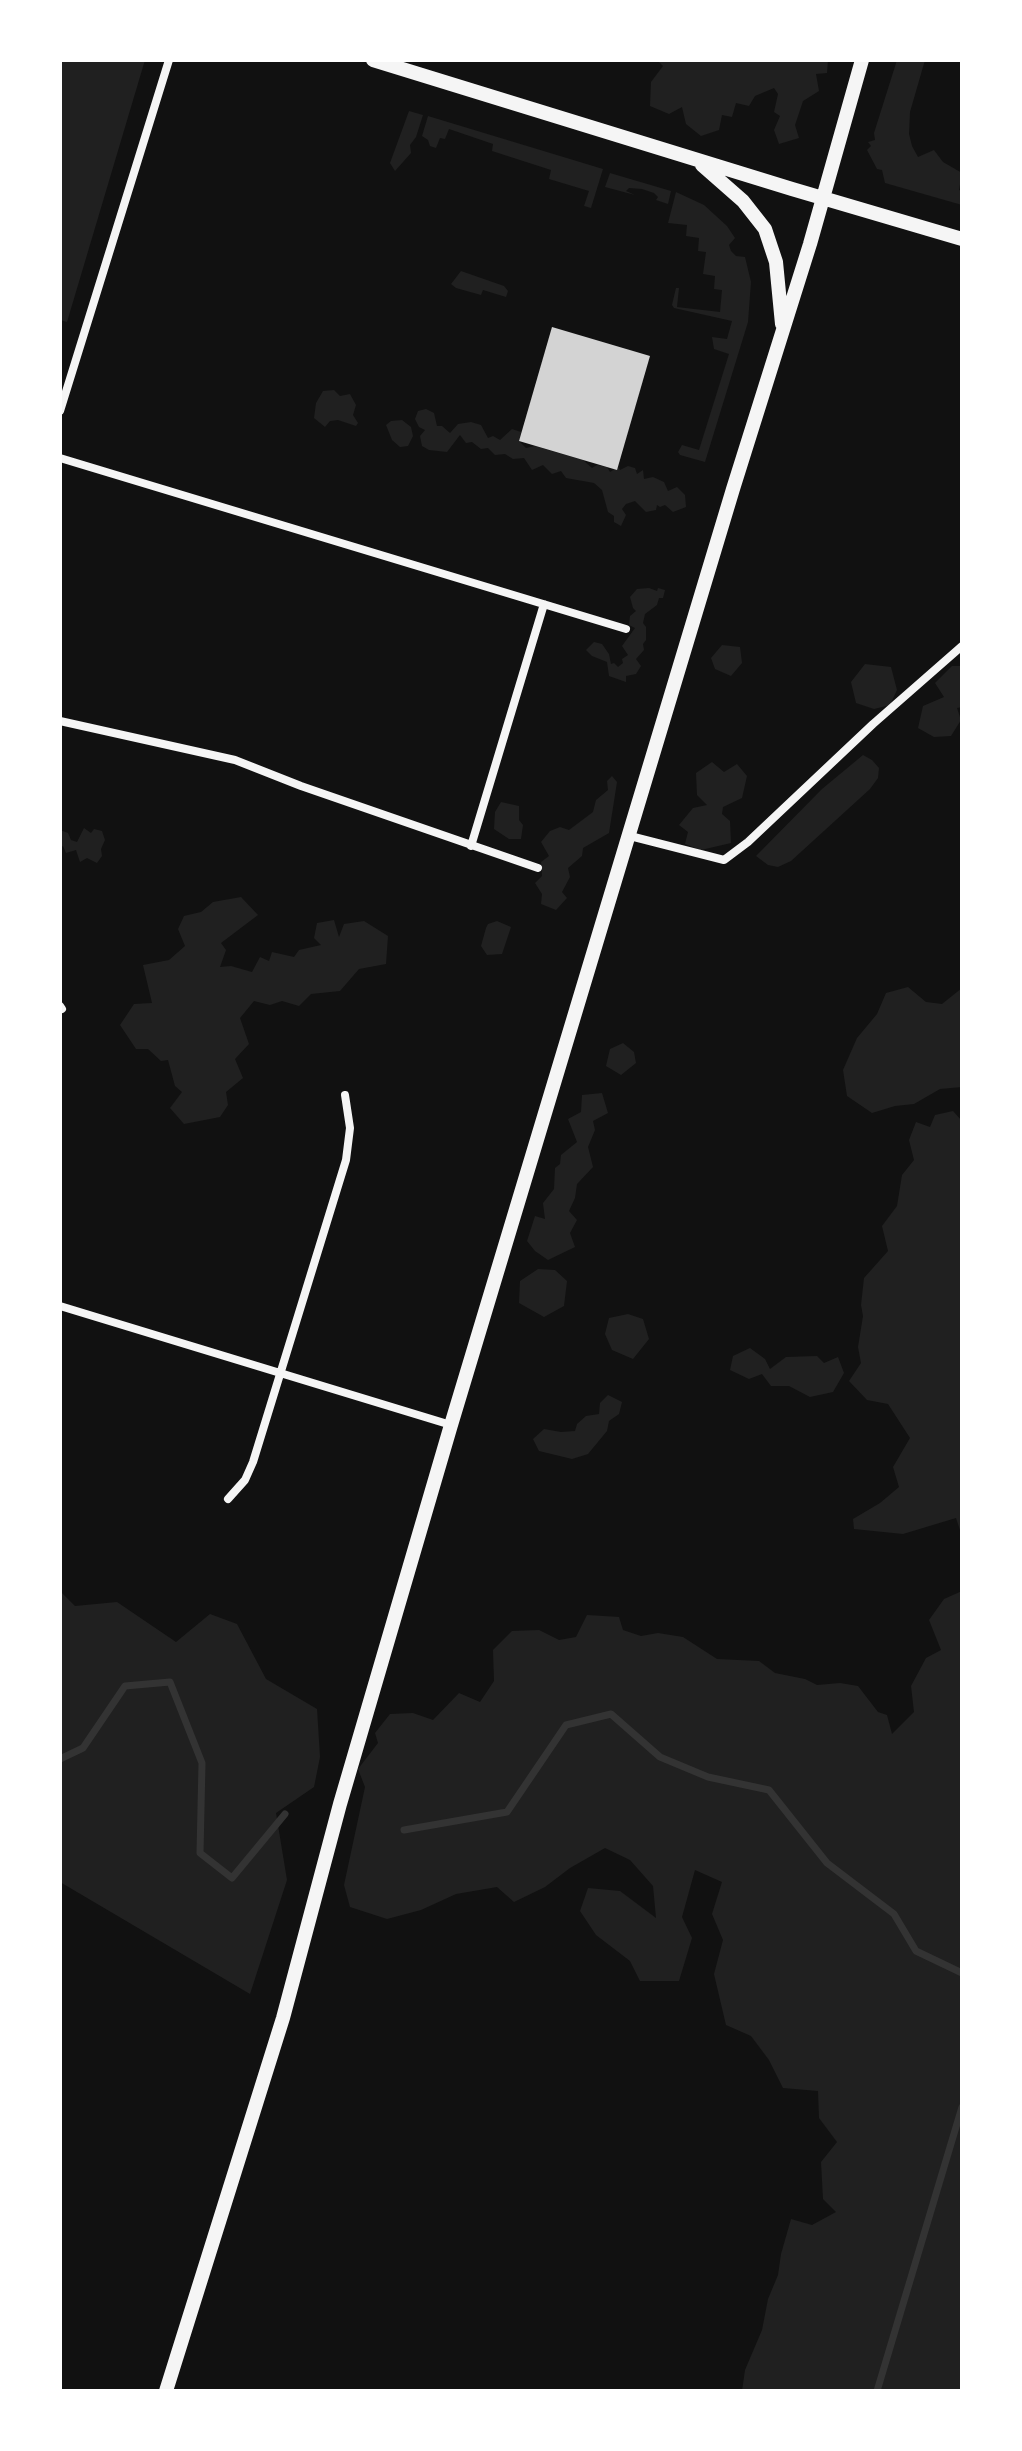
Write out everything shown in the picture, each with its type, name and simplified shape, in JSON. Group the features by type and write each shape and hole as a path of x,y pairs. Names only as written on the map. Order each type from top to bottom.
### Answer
{"street":[{"path":"60,411 169,60"},
{"path":"373,60 962,239"},
{"path":"166,2391 283,2018 340,1804 451,1425 823,198 862,60"},
{"path":"696,159 743,201 765,229 776,262 782,334"},
{"path":"60,458 626,629"},
{"path":"471,846 544,604"},
{"path":"630,836 724,860 748,842 873,724 962,646"},
{"path":"60,721 235,760 538,868"},
{"path":"228,1499 245,1480 253,1462 346,1160 350,1128 345,1095"},
{"path":"60,1306 451,1425"}],"shaded area":[{"path":"60,60 145,60 67,322 60,320"},
{"path":"657,60 828,60 827,73 816,74 819,91 803,101 795,125 799,138 779,144 774,130 780,116 774,112 778,94 774,88 755,96 749,106 736,103 732,117 722,115 719,130 701,136 686,124 682,107 669,114 650,106 651,82 663,66"},
{"path":"897,60 925,60 910,112 912,146 918,157 934,150 943,162 962,173 959,190 962,191 962,205 885,183 882,170 877,169 867,150 871,146 868,142 875,140 874,133"},
{"path":"409,111 423,115 410,145 411,153 395,171 390,163"},
{"path":"428,116 603,169 591,208 584,206 589,191 549,179 551,170 492,151 493,144 449,129 436,148 430,146 422,136"},
{"path":"610,173 671,191 668,204 656,200 658,197 654,193 642,189 629,188 626,191 635,195 605,187"},
{"path":"676,192 704,205 727,226 735,238 729,245 731,251 736,256 745,257 751,282 748,322 705,462 678,452 682,445 699,450 729,354 714,349 712,337 727,339 732,321 674,308 672,305 676,288 679,288 677,307 720,312 722,290 714,289 715,276 703,274 706,252 698,251 699,238 686,236 687,225 668,223"},
{"path":"461,271 504,286 508,291 506,297 483,290 481,295 456,288 451,284"},
{"path":"334,390 340,396 350,394 356,405 353,415 358,423 356,426 338,420 330,421 325,427 314,418 316,403 323,391"},
{"path":"426,409 434,413 437,426 450,433 458,424 471,422 481,425 488,438 493,436 500,440 512,429 521,432 519,441 526,448 535,446 583,460 592,468 597,465 607,467 610,472 628,466 635,468 637,474 643,470 644,479 653,477 664,482 668,491 677,487 685,495 686,507 673,512 665,505 657,505 656,510 646,512 635,501 622,509 626,515 621,526 614,522 602,490 594,483 566,478 561,471 552,474 543,465 532,470 524,458 495,455 488,448 481,449 472,442 466,443 460,435 447,452 422,446 420,436 425,430 419,427 415,419 418,411"},
{"path":"402,420 411,427 413,436 408,446 400,447 392,440 386,425"},
{"path":"637,589 665,590 663,598 659,598 657,605 645,614 644,650 636,659 641,666 636,674 626,676 626,682 609,676 607,662 586,650 594,642 602,644 611,664 618,667 623,663 622,659 628,655 622,646 635,628 629,625 630,616 636,611 630,597"},
{"path":"722,645 740,647 742,663 731,676 715,669 711,658"},
{"path":"865,664 891,667 897,690 890,705 874,709 856,703 851,682"},
{"path":"952,666 962,666 962,707 957,708 961,720 951,736 934,737 918,728 923,706 944,697 935,683"},
{"path":"863,755 879,768 878,778 870,789 791,861 778,867 768,865 756,856 822,789"},
{"path":"712,762 724,772 737,764 747,776 742,798 723,807 722,814 730,821 731,843 701,850 685,844 688,832 679,825 693,808 707,805 697,795 696,773"},
{"path":"612,776 617,782 609,833 583,848 582,856 568,868 570,877 562,892 567,898 556,910 541,904 542,894 535,883 542,876 541,862 549,856 541,842 550,831 560,827 569,830 593,812 596,800 608,790 607,781"},
{"path":"501,802 519,806 519,820 523,825 521,839 509,839 494,829 495,812"},
{"path":"84,828 91,833 94,829 102,831 105,840 102,856 97,863 87,858 80,862 76,850 66,853 63,846 60,848 60,830 77,842"},
{"path":"241,897 258,915 221,943 226,950 220,967 231,966 252,972 260,957 269,961 272,952 294,957 299,950 321,945 314,938 317,923 334,920 339,937 344,924 364,921 388,936 386,964 359,969 340,991 311,994 299,1006 282,1001 270,1005 254,1001 240,1018 249,1044 235,1059 243,1078 226,1092 228,1105 220,1117 184,1124 170,1108 182,1092 175,1086 168,1060 161,1061 148,1049 136,1049 120,1025 134,1004 152,1003 143,965 169,960 185,946 178,929 184,916 201,912 213,902"},
{"path":"497,921 511,927 502,954 487,955 481,946 486,928"},
{"path":"908,987 926,1002 942,1004 962,988 962,1087 940,1089 914,1104 872,1113 847,1096 843,1070 857,1038 877,1014 886,993"},
{"path":"623,1043 634,1052 636,1063 621,1075 606,1066 610,1049"},
{"path":"602,1093 608,1113 593,1121 595,1130 588,1147 593,1167 577,1184 569,1211 577,1220 570,1233 575,1247 548,1260 527,1241 535,1216 545,1219 543,1203 554,1189 555,1168 560,1164 561,1155 577,1142 568,1119 581,1112 582,1095"},
{"path":"953,1111 962,1121 962,1536 956,1518 903,1534 854,1529 853,1519 899,1487 893,1467 910,1438 888,1404 867,1400 849,1381 861,1363 858,1347 864,1278 888,1251 882,1226 897,1206 902,1175 914,1160 909,1140 916,1122 930,1127 935,1115"},
{"path":"538,1269 555,1270 567,1281 564,1306 544,1317 519,1303 520,1281"},
{"path":"628,1314 643,1319 649,1339 633,1359 612,1350 605,1334 609,1318"},
{"path":"750,1348 765,1359 770,1369 786,1357 817,1356 824,1363 838,1357 844,1373 833,1392 810,1397 789,1386 771,1386 762,1374 749,1379 730,1370 733,1356"},
{"path":"608,1395 622,1402 619,1414 609,1421 607,1431 588,1454 572,1459 539,1451 533,1439 544,1429 575,1431 577,1424 586,1416 599,1414 600,1403"},
{"path":"60,1591 75,1606 117,1602 176,1642 210,1614 237,1624 266,1679 317,1709 320,1757 314,1787 276,1813 287,1880 250,1994 60,1882"},
{"path":"962,1591 962,2391 742,2391 745,2370 762,2330 791,2219 812,2225 836,2212 823,2199 821,2162 837,2142 819,2118 818,2091 783,2088 769,2060 751,2036 726,2025 714,1974 723,1940 712,1914 722,1882 695,1870 682,1917 692,1938 679,1981 640,1981 630,1961 596,1935 580,1911 588,1888 620,1891 656,1918 653,1886 630,1860 605,1848 545,1887 514,1902 497,1887 456,1894 421,1910 387,1919 350,1907 344,1885 365,1787 358,1769 378,1743 375,1733 390,1714 413,1713 433,1720 459,1693 480,1702 494,1681 493,1650 512,1631 539,1630 559,1640 576,1637 587,1615 619,1617 623,1630 641,1636 658,1633 683,1637 717,1659 759,1661 775,1673 805,1679 817,1685 840,1683 858,1686 878,1712 887,1715 892,1734 914,1712 911,1686 926,1658 941,1650 929,1620 944,1599"}],"building":[{"path":"552,327 650,356 617,470 519,441"}],"waterway":[{"path":"60,1759 83,1748 125,1686 170,1682 202,1763 200,1853 232,1878 285,1814"},
{"path":"404,1830 507,1812 566,1725 611,1714 660,1757 708,1777 769,1790 827,1863 894,1914 916,1951 962,1973"},
{"path":"877,2391 962,2107"}]}
